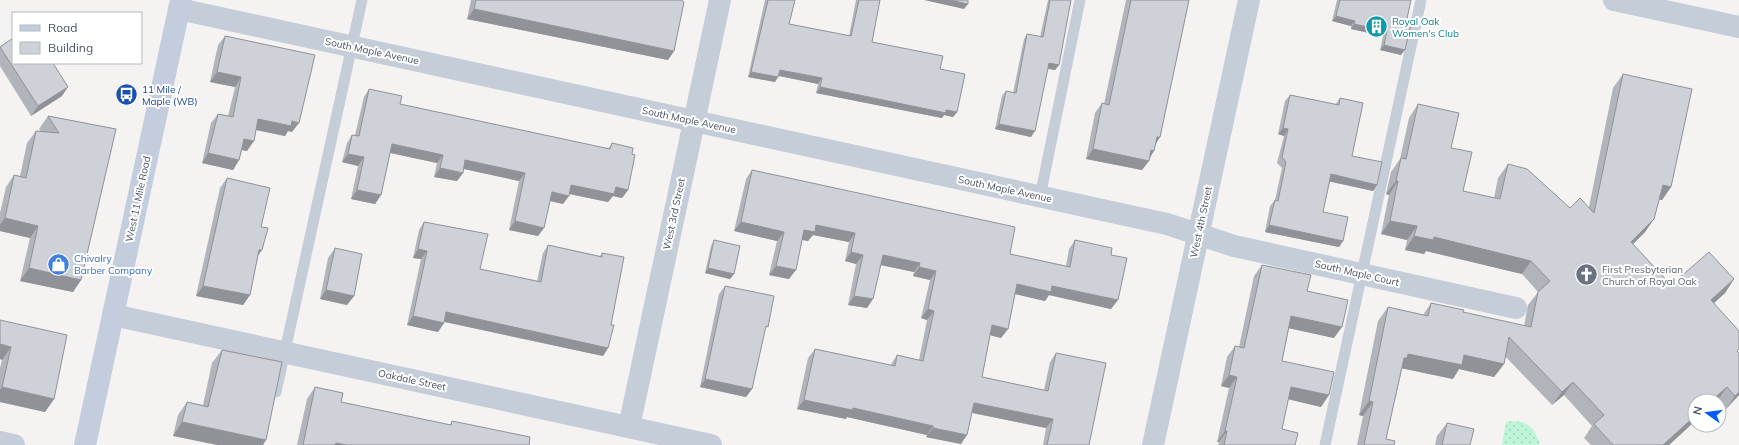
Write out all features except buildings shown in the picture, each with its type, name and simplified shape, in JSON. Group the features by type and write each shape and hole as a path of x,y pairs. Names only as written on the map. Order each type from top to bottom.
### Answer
{"main road":[{"name":"West 11 Mile Road","path":"85,445 180,5"}],"street":[{"name":"West 3rd Street","path":"628,427 720,0"},
{"name":"West 4th Street","path":"1154,445 1249,0"},
{"path":"1614,0 1739,27"},
{"name":"South Maple Avenue","path":"180,5 352,46 693,122 1167,224 1198,235"},
{"name":"South Maple Court","path":"1198,235 1234,246 1516,308"},
{"name":"Oakdale Street","path":"113,315 711,445"},
{"path":"0,442 14,445"}],"lane":[{"path":"273,406 362,0"},
{"path":"1040,197 1080,0"},
{"path":"1324,445 1421,0"}],"green space":[{"path":"1506,422 1522,422 1529,426 1537,437 1540,443 1539,445 1502,445"}],"place":[{"name":"Royal Oak Women's Club","path":"1377,27"},
{"name":"11 Mile / Maple (WB)","path":"126,95"},
{"name":"Chivalry Barber Company","path":"58,264"},
{"name":"First Presbyterian Church of Royal Oak","path":"1586,275"}]}
